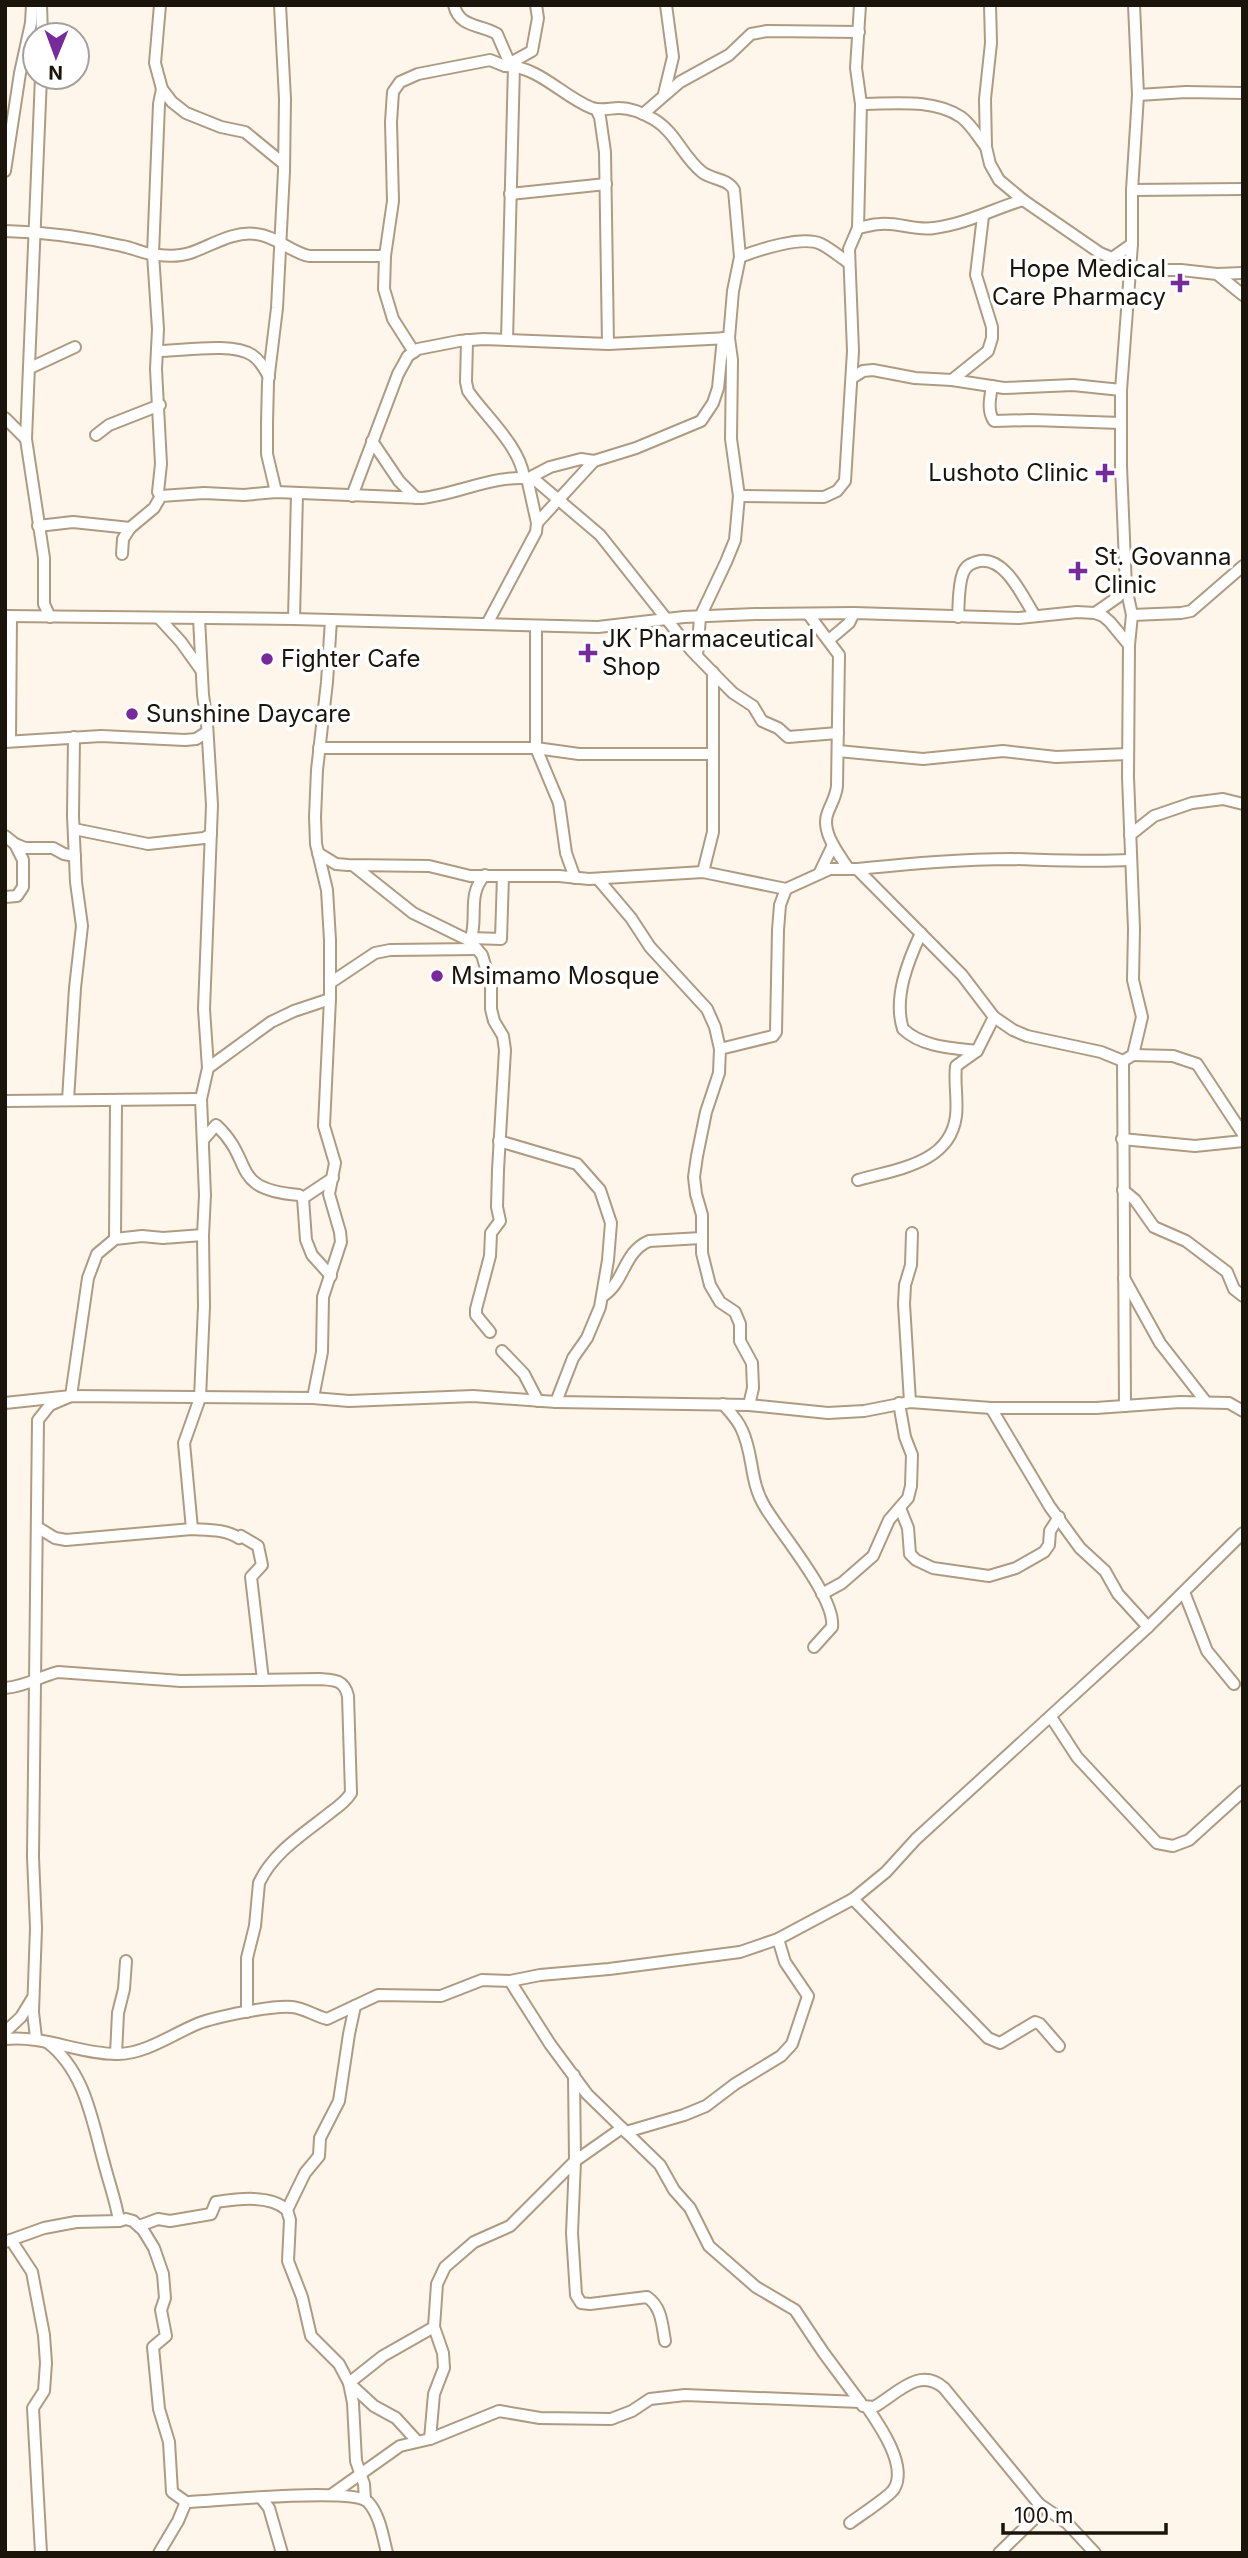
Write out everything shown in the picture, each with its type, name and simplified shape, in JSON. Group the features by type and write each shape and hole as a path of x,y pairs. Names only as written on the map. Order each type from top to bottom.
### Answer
{"street":[{"path":"5,171 32,5"},
{"path":"160,5 155,63 162,89 172,102 186,113 221,127 245,132 284,164"},
{"path":"276,492 267,454 269,377 277,308 284,164 285,99 280,5"},
{"path":"454,5 454,9 464,21 497,34 510,65 507,340"},
{"path":"510,65 533,51 538,18 536,5"},
{"path":"664,94 673,57 666,5"},
{"path":"739,496 824,497 837,491 845,481 852,378 849,249 858,228 861,104 856,68 860,5"},
{"path":"990,5 991,43 985,99 986,147 990,164 999,180 1023,200 1100,253 1112,258 1132,244"},
{"path":"1125,1406 1122,1139 1128,1058 1142,1017 1133,980 1134,929 1128,754 1129,645 1132,615 1126,587 1121,466 1121,390 1132,244 1132,190 1138,95 1134,5"},
{"path":"643,114 664,94 729,54 751,34 859,32"},
{"path":"414,352 393,319 384,289 385,256 393,201 391,122 395,88 400,82 418,74 490,60 510,65 555,85 596,109 618,108 643,114 672,133 692,163 704,174 731,185 735,195 740,257 718,388 713,403 701,421 636,448 594,461 581,459 550,467 527,478"},
{"path":"161,496 158,492 161,464 160,405 153,254 159,104 162,89"},
{"path":"40,91 26,439 45,567 44,604 50,617"},
{"path":"1138,95 1243,93"},
{"path":"861,104 938,107 961,117 986,147"},
{"path":"596,109 606,152 608,344"},
{"path":"510,194 606,184"},
{"path":"1132,190 1243,189"},
{"path":"858,228 880,224 918,230 936,228 983,216 1001,206 1023,200"},
{"path":"952,380 988,351 992,338 992,327 976,275 983,216"},
{"path":"5,231 35,232 153,254 190,253 240,234 254,233 281,242 298,254 309,256 385,256"},
{"path":"740,257 797,241 809,241 820,243 849,263"},
{"path":"1130,270 1243,273"},
{"path":"1217,274 1243,295"},
{"path":"352,496 398,374 408,356 414,352 467,340 608,344 726,338"},
{"path":"697,656 700,617 735,540 739,496 731,439 732,360 726,338"},
{"path":"467,340 468,391 521,464 527,478 537,523 533,541 487,624"},
{"path":"30,368 75,347"},
{"path":"157,351 244,351 258,360 269,377"},
{"path":"852,378 863,371 873,370 915,378 1018,389 1073,385 1121,390"},
{"path":"992,386 989,406 994,422 1032,420 1121,423"},
{"path":"96,435 109,425 160,405"},
{"path":"5,418 26,439"},
{"path":"372,441 399,481 416,498"},
{"path":"537,523 594,461"},
{"path":"161,496 276,492 416,498 443,495 498,481 527,478 536,480 600,535 697,656 733,693 753,706 762,721 778,728 788,737 838,733"},
{"path":"294,619 297,494"},
{"path":"122,554 123,539 130,528 154,508 161,496"},
{"path":"38,526 73,522 130,528"},
{"path":"958,617 964,570 971,564 988,560 993,561 1007,575 1035,616"},
{"path":"1132,615 1191,611 1243,566"},
{"path":"207,732 196,739 185,740 102,736 7,741 8,616 294,619 598,627 700,617 854,613 958,617 1035,616 1095,613 1118,597 1126,587"},
{"path":"829,640 849,623 854,613"},
{"path":"1095,613 1110,622 1129,645"},
{"path":"809,615 839,655 835,797 826,823 833,845 853,869 962,975 994,1017 1013,1030 1027,1036 1128,1058 1173,1056 1197,1064 1243,1134"},
{"path":"159,618 201,670"},
{"path":"192,1529 184,1443 200,1398 205,1195 201,1100 208,1068 204,1009 212,805 199,618"},
{"path":"313,1398 322,1352 323,1297 341,1242 329,1194 335,1163 324,1126 330,983 327,890 318,853 315,817 331,620"},
{"path":"536,626 536,748 559,803 566,853 575,878"},
{"path":"703,872 713,832 713,672"},
{"path":"68,1100 82,926 75,856 74,737"},
{"path":"319,748 536,748 588,754 713,754"},
{"path":"838,751 923,758 1003,751 1056,757 1128,754"},
{"path":"1130,835 1154,816 1192,803 1223,799 1243,804"},
{"path":"74,830 148,844 204,838 211,834"},
{"path":"5,836 15,844 31,850 53,848 75,856"},
{"path":"5,897 18,896 23,887 23,860 15,844"},
{"path":"820,873 833,845"},
{"path":"318,853 336,863 354,866 429,866 470,876 598,879 703,872 786,889 820,873 942,861 1130,860"},
{"path":"354,866 413,913 473,943"},
{"path":"485,876 474,894 473,943 486,966 491,985 491,1009 505,1050 497,1192 500,1221 491,1233 490,1256 476,1309 476,1315 490,1332"},
{"path":"330,983 375,953 501,939 503,876"},
{"path":"598,879 631,918 650,947 707,1009 715,1027 720,1049 719,1073 706,1112 694,1177 702,1215 702,1253 713,1293 720,1302 735,1312 740,1324 740,1341 752,1363 749,1405"},
{"path":"720,1049 773,1036 776,1032 778,930 780,905 786,889"},
{"path":"921,933 904,978 900,1001 903,1029 915,1039 938,1046 977,1051"},
{"path":"208,1068 271,1022 294,1010 330,999"},
{"path":"858,1180 922,1162 939,1150 955,1122 956,1066 977,1051 994,1017"},
{"path":"5,1101 201,1100"},
{"path":"115,1239 116,1102"},
{"path":"204,1139 216,1125 226,1135 244,1170 258,1187 303,1198"},
{"path":"1122,1139 1195,1146 1243,1141"},
{"path":"499,1141 577,1164 600,1190 611,1223 603,1296 597,1316 587,1338 573,1358 556,1402"},
{"path":"303,1198 332,1178"},
{"path":"1123,1190 1135,1200 1154,1227 1186,1241 1227,1272 1234,1289 1243,1296"},
{"path":"303,1198 306,1240 312,1255 331,1276"},
{"path":"822,1594 842,1583 873,1556 887,1523 908,1498 912,1455 905,1437 908,1336 904,1304 905,1285 911,1265 912,1233"},
{"path":"71,1396 88,1278 97,1254 115,1239 203,1235"},
{"path":"603,1296 613,1287 629,1255 643,1243 701,1238"},
{"path":"1124,1278 1160,1343 1206,1402"},
{"path":"502,1351 524,1374 538,1401"},
{"path":"5,1392 38,1420"},
{"path":"71,1396 50,1405 38,1420 34,1682 34,1997 40,2039 65,2060 89,2104 108,2179 116,2199 119,2221"},
{"path":"15,1402 71,1396 313,1398 349,1401 473,1396 556,1402 749,1405 828,1413 905,1403 991,1408 1206,1402 1229,1403 1243,1411"},
{"path":"723,1404 742,1430 758,1495 822,1594 833,1621 828,1633 814,1647"},
{"path":"991,1408 1080,1548 1105,1572 1120,1597 1148,1627"},
{"path":"900,1508 908,1528 909,1551 916,1560 933,1568 989,1576 1016,1569 1044,1552 1049,1545 1050,1531 1059,1517"},
{"path":"37,1527 55,1538 78,1539 192,1529 229,1533 239,1538 241,1536 258,1546 262,1565 251,1577 262,1680"},
{"path":"5,2039 40,2039 116,2054 156,2044 208,2020 247,2012 292,2007 327,2019 378,1995 441,1996 482,1980 510,1981 540,1975 740,1952 778,1939 853,1899 886,1872 916,1839 1148,1627 1243,1532"},
{"path":"37,1551 55,1538"},
{"path":"1184,1592 1207,1651 1234,1684"},
{"path":"5,1688 34,1682 58,1672 181,1681 319,1679 339,1681 344,1685 348,1696 352,1788 349,1797 284,1849 262,1876 253,1942 247,1958 247,2012"},
{"path":"1051,1717 1077,1757 1157,1843 1173,1846 1189,1840 1243,1791"},
{"path":"853,1899 988,2038 1000,2043 1035,2022 1040,2024 1059,2046"},
{"path":"430,2439 434,2394 444,2364 434,2327 437,2284 444,2267 474,2242 510,2226 575,2161 624,2130 684,2115 706,2106 735,2084 781,2056 792,2044 808,1996 785,1962 778,1939"},
{"path":"116,2054 118,2013 124,1989 126,1961"},
{"path":"510,1981 550,2044 587,2094 660,2165 674,2190 690,2208 709,2246 756,2287 795,2310 822,2352 864,2404 892,2448 897,2481 892,2492 850,2524"},
{"path":"5,2032 21,2017 34,1997"},
{"path":"355,2006 339,2101 320,2138 318,2156 305,2173 287,2210 290,2220 288,2261 302,2297 308,2330 314,2342 339,2364 349,2383 353,2403 356,2461 364,2484 365,2500 377,2518 387,2553"},
{"path":"574,2075 572,2233 576,2295 581,2303 590,2304 647,2297 654,2302 660,2313 665,2341"},
{"path":"139,2227 158,2219 170,2221 211,2214 216,2202 269,2200 287,2210"},
{"path":"41,2553 33,2408 44,2391 46,2349 32,2272 8,2241 44,2228 76,2222 126,2219 139,2227 154,2248 165,2285 161,2310 166,2336 153,2347 156,2394 169,2442 170,2486 176,2497 186,2502 331,2495 365,2500"},
{"path":"349,2383 383,2356 434,2327"},
{"path":"331,2495 400,2446 430,2439 499,2411 540,2418 611,2420 650,2399 685,2395 864,2404 874,2407 913,2381 925,2378 936,2381 1039,2504 1067,2523 1095,2553"},
{"path":"349,2383 374,2406 396,2418 417,2441"},
{"path":"261,2498 269,2508 282,2553"},
{"path":"159,2553 186,2502"},
{"path":"999,2553 1034,2519 1039,2504"}],"place":[{"name":"Hope Medical Care Pharmacy","path":"1180,283"},
{"name":"Lushoto Clinic","path":"1105,473"},
{"name":"St. Govanna Clinic","path":"1078,571"},
{"name":"JK Pharmaceutical Shop","path":"588,653"},
{"name":"Fighter Cafe","path":"267,659"},
{"name":"Sunshine Daycare","path":"132,714"},
{"name":"Msimamo Mosque","path":"437,976"}]}
